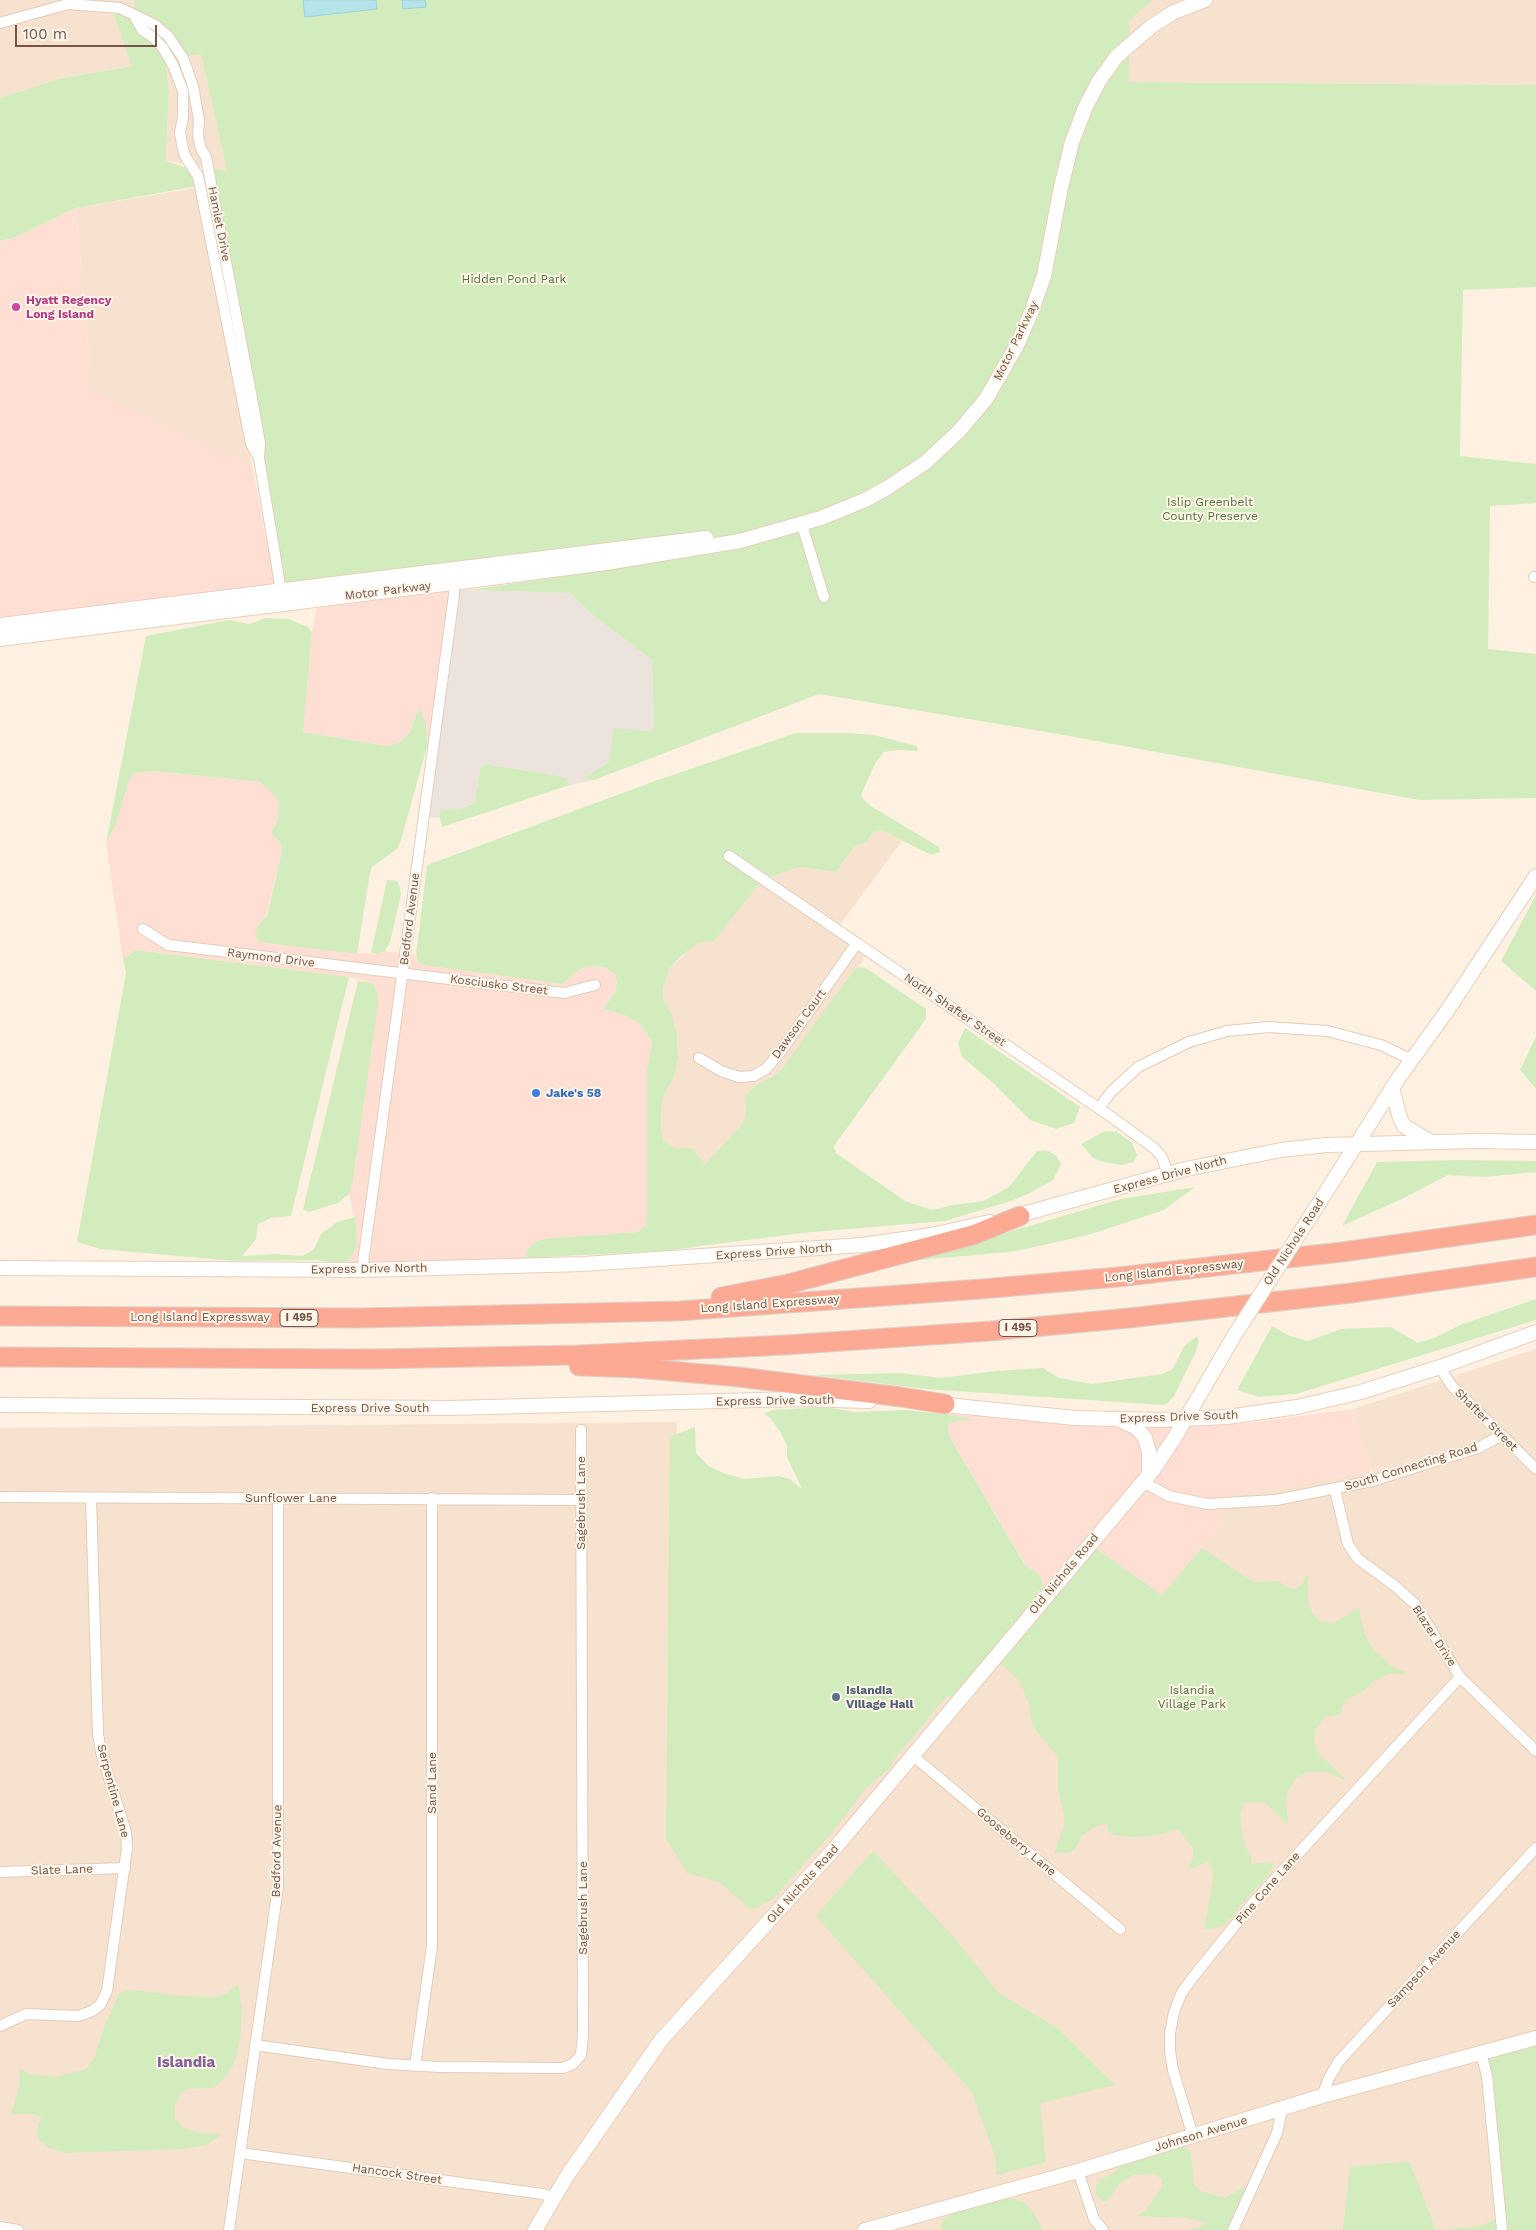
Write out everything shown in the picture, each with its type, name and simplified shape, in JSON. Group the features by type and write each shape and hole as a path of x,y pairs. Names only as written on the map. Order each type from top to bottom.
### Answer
{"highway":[{"path":"679,1311 717,1298 788,1284 973,1235 1020,1216"},
{"name":"Long Island Expressway","path":"0,1316 350,1318 679,1311 1108,1278 1332,1253 1536,1225"},
{"name":"I 495","path":"0,1357 302,1360 496,1357 765,1346 1000,1330 1129,1318 1323,1296 1536,1267"},
{"path":"496,1357 535,1366 629,1368 681,1372 901,1397 945,1404"}],"main road":[{"name":"Motor Parkway","path":"0,639 283,605 636,558 740,541 774,533 802,525 865,500 906,476 944,447 986,398 1017,345 1038,294 1072,142 1085,108 1099,80 1117,56 1152,26 1174,12 1205,0"},
{"name":"Motor Parkway","path":"0,625 453,568 740,534 774,533"},
{"name":"Old Nichols Road","path":"535,2230 553,2198 662,2040 814,1872 1146,1478 1185,1420 1234,1336 1392,1088 1536,876"},
{"path":"1392,1088 1404,1126 1431,1142"},
{"name":"Express Drive North","path":"0,1268 362,1270 592,1264 828,1248 898,1241 1020,1216 1168,1174 1266,1152 1326,1145 1536,1142"},
{"name":"Express Drive South","path":"0,1405 450,1408 797,1399 945,1404 1075,1418 1185,1420 1227,1418 1310,1405 1440,1368 1536,1332"},
{"path":"1119,1420 1137,1428 1145,1438 1149,1452 1146,1478"},
{"name":"Johnson Avenue","path":"874,2229 1078,2171 1322,2096 1536,2038"}],"street":[{"name":"Hamlet Drive","path":"0,23 68,4 120,8 135,17 147,19 168,36 183,58 193,86 199,120 198,136 206,157 253,404 260,443 259,458 283,605"},
{"name":"Hamlet Drive","path":"135,17 142,30 153,37 163,48 180,78 183,91 180,133 185,156 198,176 251,444 259,458"},
{"path":"182,120 199,120"},
{"path":"189,161 206,157"},
{"path":"802,525 824,597"},
{"name":"Bedford Avenue","path":"362,1270 454,583 453,568"},
{"name":"North Shafter Street","path":"729,856 1099,1108 1155,1149 1162,1157 1168,1174"},
{"name":"Raymond Drive","path":"143,929 168,945 403,974"},
{"name":"Dawson Court","path":"699,1058 721,1072 739,1077 753,1076 766,1069 781,1051 857,943"},
{"name":"Kosciusko Street","path":"403,974 564,993 595,985"},
{"path":"1099,1108 1110,1092 1138,1067 1189,1042 1227,1031 1269,1027 1327,1031 1381,1045 1412,1060"},
{"name":"Shafter Street","path":"1440,1368 1451,1385 1536,1469"},
{"name":"Sagebrush Lane","path":"256,2045 415,2066 563,2068 574,2064 581,2055 583,2035 581,1430"},
{"name":"South Connecting Road","path":"1146,1478 1182,1500 1218,1504 1276,1500 1335,1490 1372,1481 1478,1448 1502,1435"},
{"name":"Blazer Drive","path":"1335,1490 1352,1552 1364,1565 1395,1586 1415,1604 1460,1677 1536,1751"},
{"name":"Sunflower Lane","path":"0,1497 582,1500"},
{"name":"Serpentine Lane","path":"0,2026 26,2014 78,2016 92,2011 100,2005 107,1991 128,1848 126,1832 101,1752 98,1734 91,1498"},
{"name":"Bedford Avenue","path":"229,2230 278,1887 278,1498"},
{"name":"Sand Lane","path":"415,2066 432,1946 432,1498"},
{"name":"Pine Cone Lane","path":"1193,2136 1173,2070 1170,2050 1170,2033 1174,2012 1181,1994 1253,1903 1460,1677"},
{"name":"Gooseberry Lane","path":"912,1755 1120,1929"},
{"name":"Sampson Avenue","path":"1322,2096 1329,2078 1339,2061 1536,1848"},
{"name":"Slate Lane","path":"0,1872 125,1868"},
{"path":"1481,2053 1487,2076 1502,2230"},
{"path":"1233,2230 1277,2133 1282,2109"},
{"name":"Hancock Street","path":"240,2153 543,2194 553,2198"},
{"path":"1078,2171 1094,2219 1103,2230"},
{"path":"0,2227 18,2230"}],"shaded area":[{"path":"0,0 212,0 201,54 227,171 166,161 169,89 164,60 59,79 0,98"},
{"path":"1129,0 1536,0 1536,85 1129,82"},
{"path":"195,188 252,466 92,390 76,208"},
{"path":"76,208 92,389 252,466 275,585 0,617 0,241 16,237"},
{"path":"457,590 435,747 428,743 426,725 416,714 410,732 400,742 388,746 302,732 312,632 317,608"},
{"path":"457,590 570,593 594,616 652,660 654,732 585,778 594,780 570,785 566,778 554,775 484,764 480,769 475,803 455,810 442,810 439,814 440,818 426,817"},
{"path":"154,771 260,782 277,798 279,807 277,821 271,833 279,841 282,851 266,915 258,925 346,953 378,954 385,951 416,955 418,963 562,984 580,969 590,966 604,967 615,973 617,982 615,992 603,1009 624,1015 640,1024 652,1042 647,1068 647,1224 638,1232 550,1238 536,1241 528,1249 524,1258 345,1265 357,1230 349,1194 353,1181 378,994 373,983 349,977 136,950 123,959 106,843 115,827 129,781 134,773"},
{"path":"881,830 902,841 839,926 872,948 784,1066 775,1075 758,1084 745,1095 746,1113 742,1124 705,1164 692,1148 675,1148 663,1140 661,1126 662,1099 674,1077 678,1058 677,1035 672,1016 664,1002 663,988 669,969 755,889 762,880 800,867 836,872 854,847 867,842 872,833"},
{"path":"1536,1349 1536,2049 1507,2225 1482,2230 0,2230 0,1428 677,1422 677,1820 994,1657 1162,1594 1222,1522 1225,1494 1253,1493 1372,1471 1353,1409"},
{"path":"1353,1409 1372,1471 1253,1493 1225,1494 1222,1522 1162,1595 1087,1543 1043,1595 1006,1566 1028,1569 936,1413 1115,1425 1250,1423"}],"green space":[{"path":"134,0 1153,0 1129,20 1129,82 1536,85 1536,287 1463,290 1460,456 1536,464 1536,503 1490,506 1488,649 1536,654 1536,798 1419,800 1058,734 819,694 594,780 584,778 609,762 614,728 654,732 652,660 594,616 570,593 469,590 602,571 740,534 281,590 209,168 227,171 201,54 165,60 169,89 166,161 184,167 202,180 198,186 76,208 16,237 0,241 0,98 59,79 132,66 111,5 135,13"},
{"path":"265,618 289,619 308,627 312,632 303,732 388,746 400,742 410,732 416,714 421,709 426,725 428,743 401,840 397,849 372,867 370,873 357,954 259,942 255,935 258,925 267,915 282,851 279,841 271,833 277,821 279,807 277,798 260,782 154,771 134,773 129,781 115,827 106,843 146,636 229,620 249,624"},
{"path":"796,733 874,735 917,746 918,751 899,750 884,752 876,762 861,795 871,806 939,847 940,852 931,855 881,830 872,833 867,842 854,847 836,872 800,867 762,880 713,942 700,942 680,957 669,969 663,988 664,1002 672,1015 677,1035 678,1058 674,1077 662,1099 661,1126 663,1140 675,1148 692,1148 705,1164 742,1124 746,1113 745,1095 758,1084 775,1075 784,1066 854,970 859,967 866,968 926,1009 926,1019 834,1146 836,1153 905,1201 932,1210 983,1201 1009,1187 1037,1151 1046,1150 1056,1155 1061,1164 1053,1180 1011,1201 945,1221 802,1233 663,1251 524,1258 528,1249 536,1241 550,1238 638,1232 647,1224 647,1068 652,1042 640,1024 624,1015 603,1009 615,992 617,982 614,973 604,967 590,966 580,969 562,984 418,963 416,955 427,865 655,781"},
{"path":"484,764 554,775 566,778 570,785 442,827 439,814 442,810 455,810 475,803 480,769"},
{"path":"387,880 398,881 401,894 390,942 385,951 378,954 371,953"},
{"path":"1536,895 1536,991 1501,961"},
{"path":"136,950 349,977 291,1216 271,1218 258,1224 256,1239 242,1256 275,1254 303,1256 314,1249 321,1234 337,1222 355,1217 357,1230 356,1248 345,1265 317,1260 234,1261 100,1249 77,1242 126,973 123,959"},
{"path":"358,981 373,983 378,994 378,1005 353,1181 349,1194 338,1203 309,1212 303,1209"},
{"path":"965,1028 1080,1107 1074,1123 1056,1129 1030,1120 993,1083 962,1057 958,1043"},
{"path":"1536,1037 1536,1089 1520,1070"},
{"path":"1105,1131 1117,1132 1132,1143 1137,1155 1134,1162 1121,1165 1103,1162 1093,1158 1081,1144"},
{"path":"1536,1161 1536,1172 1484,1177 1448,1175 1404,1198 1342,1226 1377,1162"},
{"path":"1195,1187 1164,1210 1088,1235 1017,1251 910,1261 1121,1199"},
{"path":"1536,1299 1536,1320 1296,1394 1259,1397 1237,1390 1272,1326 1290,1336 1308,1341 1341,1329 1391,1327 1418,1343 1434,1338 1460,1325"},
{"path":"1197,1336 1199,1341 1196,1351 1174,1396 1168,1403 1163,1405 926,1389 813,1375 900,1373 941,1378 996,1371 1043,1368 1059,1378 1092,1384 1162,1374 1171,1370 1184,1346"},
{"name":"Islandia Village Park","path":"823,1407 856,1412 902,1410 946,1414 976,1420 956,1421 949,1424 948,1431 951,1439 1025,1565 1039,1575 1042,1580 1044,1590 1037,1590 1043,1595 1087,1542 1162,1595 1202,1548 1253,1582 1279,1581 1286,1587 1294,1589 1301,1586 1308,1574 1308,1602 1312,1613 1320,1621 1334,1623 1359,1608 1364,1633 1372,1648 1392,1666 1408,1674 1389,1674 1374,1681 1364,1691 1347,1699 1342,1707 1342,1714 1325,1717 1315,1730 1314,1742 1319,1754 1346,1780 1326,1772 1306,1772 1296,1778 1289,1789 1286,1800 1288,1825 1266,1803 1245,1802 1240,1813 1241,1827 1246,1849 1251,1856 1251,1864 1274,1862 1270,1874 1239,1907 1234,1916 1220,1927 1204,1930 1213,1881 1213,1870 1208,1861 1186,1871 1193,1858 1193,1848 1179,1830 1173,1830 1160,1835 1134,1837 1114,1835 1109,1832 1106,1823 1095,1827 1081,1837 1074,1850 1067,1853 1054,1853 1064,1827 1064,1814 1058,1790 1058,1757 1032,1723 1029,1704 1019,1681 994,1657 956,1702 948,1695 895,1758 889,1769 867,1787 833,1831 774,1898 754,1909 748,1907 719,1882 687,1873 666,1838 670,1437 695,1427 696,1453 709,1466 723,1473 745,1479 779,1476 790,1479 802,1489 787,1457 787,1446 781,1433 770,1418 764,1414 772,1410"},
{"path":"873,1851 948,1931 1000,1994 1059,2029 1115,2085 1040,2103 1046,2162 997,2175 995,2156 972,2092 816,1916"},
{"path":"238,1984 242,2008 240,2040 234,2064 222,2081 213,2088 187,2089 180,2095 175,2106 175,2118 182,2127 200,2133 222,2134 206,2145 182,2149 64,2153 50,2148 40,2141 37,2132 38,2124 43,2118 32,2114 11,2114 19,2088 19,2068 29,2074 57,2077 86,2069 94,2059 105,2025 119,1994 123,1991 134,1990 183,1996 216,1997 226,1994"},
{"path":"1536,2041 1536,2230 1442,2230 1479,2226 1498,2219 1489,2052"},
{"path":"1172,2146 1187,2148 1191,2152 1194,2185 1201,2191 1225,2198 1249,2184 1233,2213 1232,2230 1190,2230 1208,2223 1187,2218 1137,2216 1146,2210 1161,2188 1162,2179 1155,2174 1133,2175 1120,2183 1108,2201 1102,2201 1096,2195 1096,2186 1099,2180 1113,2173 1131,2158"},
{"path":"1409,2161 1436,2230 1343,2230 1350,2167"},
{"path":"1014,2199 1024,2202 1033,2212 1043,2230 940,2230 943,2219 964,2207 986,2200"}],"water":[{"path":"303,0 376,0 377,9 305,17"},
{"path":"402,0 425,0 426,7 403,9"}],"place":[{"name":"Hyatt Regency Long Island","path":"16,307"},
{"name":"Jake's 58","path":"536,1093"},
{"name":"Islandia Village Hall","path":"836,1697"}],"district":[{"name":"Islandia","path":"186,2063"}],"park label":[{"name":"Hidden Pond Park","path":"514,279"},
{"name":"Islip Greenbelt County Preserve","path":"1210,509"}]}
